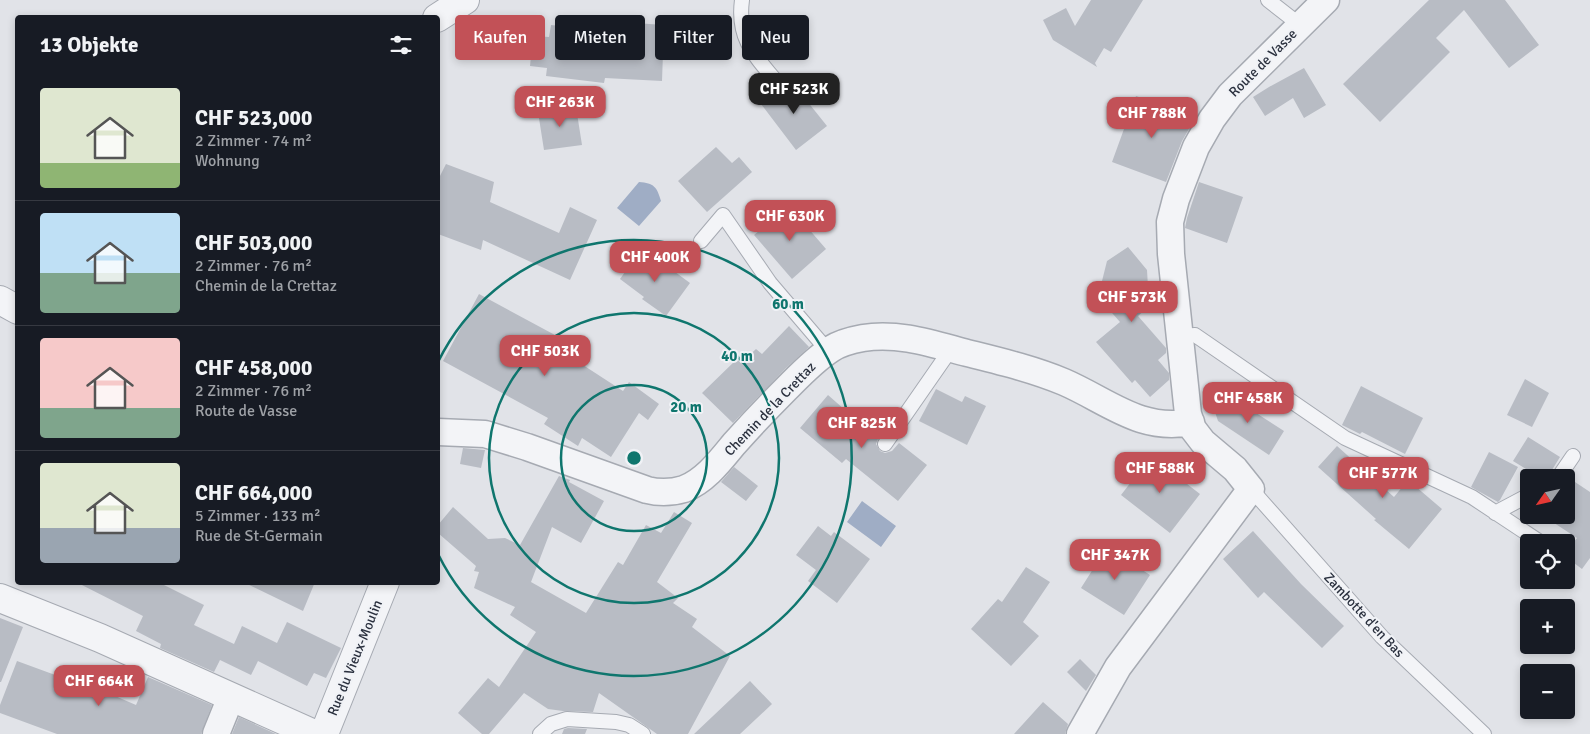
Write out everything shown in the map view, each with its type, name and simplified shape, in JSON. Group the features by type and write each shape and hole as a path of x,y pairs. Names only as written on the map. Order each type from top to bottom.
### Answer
{"street":[{"path":"440,16 465,0"},
{"name":"Route de Vasse","path":"1251,489 1235,469 1203,442 1193,429 1188,414 1171,254 1170,222 1196,147 1212,119 1230,95 1326,0"},
{"path":"0,300 15,308"},
{"name":"Chemin de la Crettaz","path":"440,432 484,434 527,447 646,490 658,493 676,491 684,489 704,476 799,376 828,351 853,340 880,336 904,338 1010,364 1066,383 1119,410 1146,421 1174,425 1191,422"},
{"path":"1080,734 1118,667 1251,489"},
{"name":"Rue du Vieux-Moulin","path":"311,733 384,585"},
{"path":"0,598 100,638 311,733"},
{"path":"216,734 231,697"}],"lane":[{"path":"742,0 740,19 743,33 754,55 776,81"},
{"path":"1268,0 1300,26"},
{"path":"701,241 723,215 770,282 828,351"},
{"path":"1180,336 1196,335 1345,438 1472,497 1528,534"},
{"path":"885,444 952,349"},
{"path":"1564,469 1573,456"},
{"name":"Zambotte d'en Bas","path":"1251,489 1382,637 1484,734"},
{"path":"1495,513 1520,500"},
{"path":"540,734 551,724 567,719 616,722 629,725 643,734"}],"water":[{"path":"639,182 648,183 654,187 661,201 639,226 617,208"},
{"path":"862,501 896,526 881,547 847,522"}],"building":[{"path":"1091,0 1143,0 1111,52 1104,48 1095,63 1097,67 1053,40 1043,20 1066,8 1075,26"},
{"path":"1429,0 1505,0 1539,45 1509,68 1464,10 1436,38 1450,52 1380,122 1343,84"},
{"path":"645,24 655,24 655,60 663,60 662,81 605,78 604,83 546,76 547,68 530,66 531,60 545,60 545,37 549,37 551,25 555,25 555,60 645,60"},
{"path":"1304,68 1326,105 1304,118 1293,98 1265,116 1253,97"},
{"path":"791,81 827,126 796,150 761,104"},
{"path":"1136,96 1196,117 1182,141 1166,182 1112,162"},
{"path":"576,107 582,145 544,150 538,112"},
{"path":"716,147 732,163 739,157 752,172 707,212 678,181"},
{"path":"446,164 494,182 490,202 559,233 570,207 597,220 570,280 483,240 481,250 440,235 440,176"},
{"path":"1199,182 1243,197 1227,243 1185,228"},
{"path":"789,206 826,249 792,279 754,235"},
{"path":"1128,247 1147,270 1148,287 1157,299 1138,316 1166,348 1166,353 1158,360 1169,373 1169,380 1150,397 1135,380 1132,383 1096,342 1120,322 1098,297 1107,261"},
{"path":"640,251 664,269 667,266 690,283 666,316 642,299 644,297 620,279"},
{"path":"479,294 568,342 563,352 623,391 629,382 659,404 648,420 639,413 611,457 582,438 578,446 544,424 548,418 443,361"},
{"path":"789,326 809,347 733,423 702,393 737,359 741,363 756,349 762,354"},
{"path":"1525,379 1549,393 1532,427 1507,415"},
{"path":"1361,386 1423,418 1405,454 1362,432 1360,434 1342,425"},
{"path":"936,389 962,402 965,396 986,406 967,445 919,421"},
{"path":"1225,393 1284,431 1269,455 1218,421 1214,409"},
{"path":"828,395 878,439 876,444 880,451 885,453 892,451 899,443 927,465 898,501 846,459 842,463 800,428"},
{"path":"1528,437 1560,457 1553,469 1526,469 1513,461"},
{"path":"1337,446 1394,497 1408,480 1442,509 1409,549 1374,520 1376,519 1318,467"},
{"path":"463,448 485,450 481,468 460,464"},
{"path":"1489,452 1518,467 1498,502 1471,487"},
{"path":"1151,456 1200,494 1170,533 1121,495"},
{"path":"734,467 758,486 746,501 721,482"},
{"path":"559,476 570,480 569,482 604,501 581,543 552,527 531,582 586,613 618,562 623,565 646,525 661,533 674,512 692,523 657,582 678,598 673,603 697,619 692,627 730,656 688,734 657,734 599,693 593,712 548,709 524,693 489,734 482,734 458,713 488,678 499,687 536,632 510,615 515,607 474,588 479,572 474,571 476,566 440,535 440,523 453,507 488,539 505,538 520,545"},
{"path":"1575,482 1590,492 1590,558 1582,569 1575,564 1575,541 1577,538 1575,534 1571,534 1556,524 1575,524"},
{"path":"818,526 831,536 834,532 870,559 837,603 808,581 816,570 796,555"},
{"path":"1253,531 1301,584 1344,626 1322,648 1264,592 1258,598 1223,559"},
{"path":"1107,547 1150,575 1124,615 1081,588"},
{"path":"1026,567 1050,582 1023,622 1039,636 1011,666 971,629 998,599 1002,602"},
{"path":"82,585 164,585 204,605 194,625 234,644 242,626 277,643 287,622 341,648 326,678 314,673 307,686 258,661 251,675 220,660 214,672 160,648 161,644 136,631 143,616"},
{"path":"249,585 314,585 303,611"},
{"path":"0,618 23,627 1,682 0,682"},
{"path":"1080,659 1096,675 1086,691 1067,672"},
{"path":"17,661 77,683 78,680 136,705 148,677 212,705 201,734 57,734 0,713 0,705"},
{"path":"750,681 772,704 740,734 694,734"},
{"path":"1043,702 1068,724 1065,734 1014,734"},
{"path":"239,717 276,734 232,734"},
{"path":"564,729 587,729 585,734 562,734"}]}
